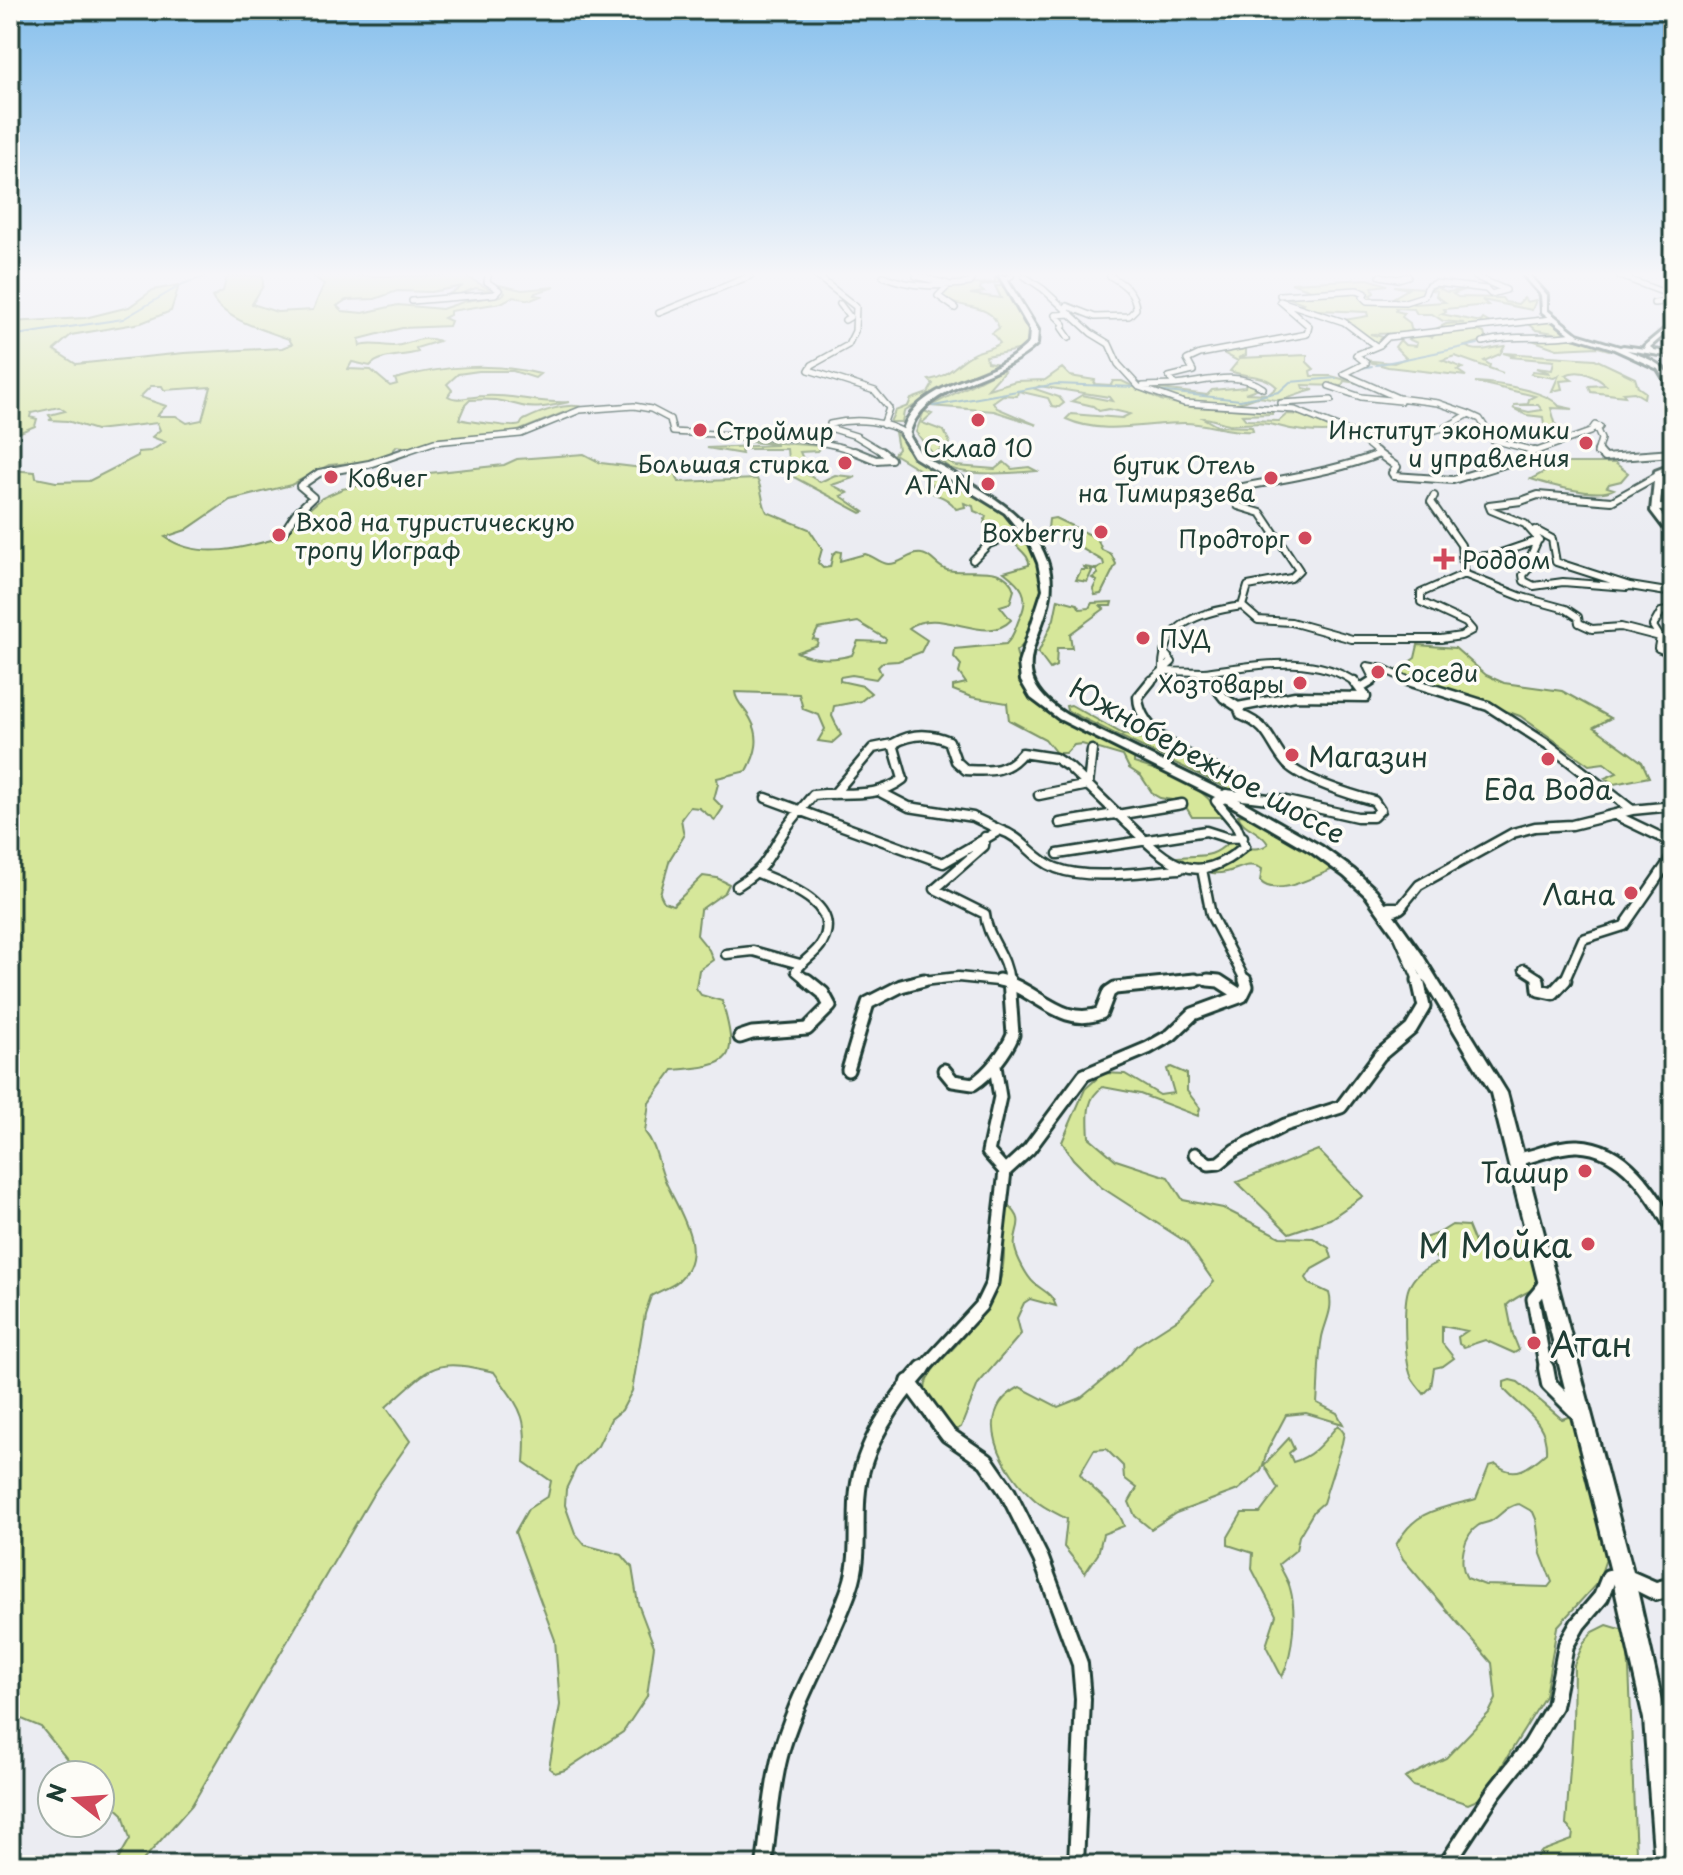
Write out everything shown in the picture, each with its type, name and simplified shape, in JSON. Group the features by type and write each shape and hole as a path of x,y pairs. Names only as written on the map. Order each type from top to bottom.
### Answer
{"highway":[{"path":"907,427 915,411 926,403 1005,364"},
{"path":"907,427 926,403 1008,364"},
{"name":"Южнобережное шоссе","path":"907,427 913,446 936,465 1017,514 1039,543 1047,559 1054,588 1029,671 1047,701 1069,716 1233,798 1328,852 1360,877 1397,912 1505,1092 1561,1312 1655,1719 1667,1865"},
{"name":"Южнобережное шоссе","path":"907,427 909,445 932,466 1008,511 1027,530 1043,563 1048,589 1024,663 1027,681 1034,694 1051,710 1233,798 1316,849 1397,912 1499,1093 1622,1578 1665,1734 1673,1824"}],"main road":[{"path":"1650,364 1661,368 1673,389"},
{"path":"1673,466 1659,471 1655,511 1673,534"},
{"path":"1656,507 1673,508"},
{"path":"1622,1578 1655,1591 1673,1587"}],"street":[{"path":"815,364 809,370 818,375 859,383 885,399 889,408 883,425"},
{"path":"1119,364 1139,387 1184,403 1295,410 1355,434 1397,467 1392,473 1401,477 1444,481 1507,464 1585,434 1595,425 1600,427 1597,430 1601,439 1597,453 1604,458 1673,453"},
{"path":"1175,385 1169,377 1193,371 1189,364"},
{"path":"1365,364 1346,374 1396,397 1447,405 1480,419 1493,440 1535,451"},
{"path":"1139,387 1239,377 1253,380 1263,388"},
{"path":"1329,386 1382,401 1411,400"},
{"path":"1259,406 1265,402 1331,400"},
{"path":"283,533 296,513 313,497 300,486 319,473 369,464 434,442 521,434 580,410 634,406 651,409 667,417 670,429 679,433 844,447 882,462 891,459 856,436 829,426 837,422 907,427"},
{"path":"1355,434 1423,432 1451,426 1469,414"},
{"path":"1242,606 1246,588 1291,578 1299,570 1261,513 1238,506 1231,494 1233,490 1315,471 1344,468 1379,454"},
{"path":"1630,586 1602,575 1559,565 1552,539 1491,510 1489,505 1521,501 1538,495 1601,502 1619,499 1657,476"},
{"path":"1434,496 1431,502 1456,535 1466,558 1464,574"},
{"path":"973,560 976,552 1027,530"},
{"path":"1535,530 1539,537 1529,560 1530,567 1523,575 1524,581 1534,586 1563,582 1630,586 1673,593"},
{"path":"1466,558 1495,555 1537,542"},
{"path":"1242,606 1258,620 1291,622 1352,639 1417,640 1461,636 1472,630 1466,623 1421,602 1421,593 1464,574 1522,597 1566,609 1578,617 1579,623 1592,629 1621,627 1660,637"},
{"path":"1170,670 1171,657 1164,652 1172,632 1184,622 1208,612 1242,606"},
{"path":"1673,610 1661,612 1653,626 1660,637 1658,648 1673,654"},
{"path":"1233,798 1249,787 1157,735 1140,716 1137,699 1146,685 1170,670 1204,672 1253,665 1316,664 1334,669 1361,688 1366,697 1295,696 1238,707"},
{"path":"1361,688 1372,682 1367,666 1384,669 1408,681 1488,706 1541,739 1632,810"},
{"path":"737,886 758,873 769,861 800,808 813,795 882,793 909,807 973,817 1013,835 1040,859 1063,871 1202,869 1218,865 1245,846 1243,837 1216,801 1233,798 1286,801 1357,817 1373,817 1380,810 1374,801 1340,792 1289,766 1260,723 1241,715 1238,707 1224,698 1204,672"},
{"path":"834,794 873,748 913,736 937,735 949,741 956,761 966,770 979,772 1011,767 1022,753 1037,754 1063,763 1164,859 1180,869"},
{"path":"882,793 903,779 893,744"},
{"path":"1088,785 1092,750"},
{"path":"1039,795 1088,785"},
{"path":"766,798 943,863 1000,830"},
{"path":"1060,823 1182,804"},
{"path":"1195,1154 1209,1164 1219,1163 1235,1150 1285,1125 1341,1107 1380,1055 1411,1029 1424,1007 1421,987 1397,936 1397,912 1419,885 1513,833 1535,827 1572,825 1632,810 1673,806"},
{"path":"1615,815 1663,838 1673,848"},
{"path":"1058,854 1206,831 1228,838 1243,837"},
{"path":"944,1070 953,1081 973,1084 995,1066 999,1054 1012,1041 1005,958 986,926 985,914 935,889 984,846 985,837"},
{"path":"1524,969 1538,978 1539,990 1553,993 1564,982 1583,939 1624,926 1636,905 1658,883 1673,855"},
{"path":"764,1865 780,1757 797,1707 851,1586 857,1557 858,1489 865,1461 884,1419 909,1382 981,1306 992,1283 1005,1171 1029,1149 1084,1075 1121,1061 1171,1035 1193,1014 1242,996 1247,986 1243,969 1222,939 1209,912 1202,869"},
{"path":"740,1037 752,1033 807,1029 830,1006 823,993 796,971 822,943 828,929 824,911 812,900 758,873"},
{"path":"726,954 753,951 800,964"},
{"path":"848,1070 868,1003 882,999 905,984 970,975 1009,982 1082,1021 1101,1013 1109,992 1115,988 1202,979 1219,981 1242,996"},
{"path":"995,1066 1001,1077 1000,1095 988,1152 1005,1171"},
{"path":"1523,1158 1569,1146 1594,1148 1607,1153 1649,1188 1673,1230"},
{"path":"909,1382 948,1435 986,1461 1008,1493 1041,1559 1071,1636 1080,1664 1083,1699 1076,1865"},
{"path":"1446,1865 1494,1792 1531,1745 1554,1706 1566,1645 1578,1624 1622,1578"}],"green space":[{"path":"10,364 351,364 348,369 371,370 390,386 397,384 395,379 430,371 504,368 540,374 535,378 513,371 458,374 447,384 452,390 448,396 460,399 495,396 569,402 527,407 497,400 470,400 459,419 515,426 554,408 585,408 565,412 511,434 442,438 411,448 397,446 388,456 373,461 329,465 291,485 230,500 186,530 165,537 192,549 222,550 282,537 322,498 342,489 429,473 504,465 517,459 584,454 601,463 675,472 679,482 757,479 767,512 809,529 822,549 818,563 823,568 830,567 833,554 837,551 841,552 840,561 865,554 888,564 922,554 947,570 985,571 1003,576 1014,590 1010,603 1000,606 1011,620 1001,627 989,629 948,622 921,622 909,628 927,640 921,652 898,661 883,662 878,667 881,673 876,679 852,675 840,677 840,681 863,686 871,693 861,701 834,706 832,716 841,735 832,743 818,741 825,729 819,715 803,709 799,694 735,692 756,733 755,752 750,765 747,771 717,778 714,799 723,808 715,820 699,808 690,807 681,819 684,836 670,859 660,894 664,902 673,905 703,876 729,884 725,892 700,910 697,935 713,960 699,970 696,988 701,995 722,1001 730,1048 719,1062 673,1070 649,1103 645,1132 688,1229 691,1256 687,1269 678,1281 651,1296 632,1391 622,1410 611,1419 598,1446 576,1468 566,1489 565,1505 575,1533 585,1545 622,1555 632,1567 638,1604 654,1646 647,1696 623,1732 565,1770 555,1773 549,1768 560,1705 555,1640 515,1532 528,1509 548,1496 551,1481 524,1462 525,1433 521,1413 494,1372 457,1365 434,1368 386,1407 410,1441 375,1491 192,1805 139,1865 115,1865 130,1839 123,1814 116,1808 116,1759 67,1759 41,1727 10,1714 10,470 35,472 36,478 56,482 89,481 138,456 138,452 151,451 165,442 152,437 160,430 157,423 96,430 67,421 49,420 52,419 49,415 65,411 59,407 31,413 30,417 37,419 35,426 13,435 10,440","holes":["151,386 162,386 164,390 211,387 202,420 187,423 176,416 157,416 166,406 140,397","858,622 886,639 885,642 858,641 852,655 839,658 817,658 797,652 817,645 818,640 813,639 818,629"]},
{"path":"959,364 1000,364 929,396 904,412 902,422 890,422 895,411 908,406 911,399 928,393 933,384 929,380 943,376"},
{"path":"1236,364 1308,364 1314,369 1310,371 1311,376 1331,376 1357,383 1344,381 1342,386 1302,385 1314,390 1283,399 1257,397 1228,404 1200,403 1146,387 1207,395 1212,390 1245,387 1246,381 1259,388 1245,393 1269,394 1277,387 1260,378 1230,371"},
{"path":"1375,364 1451,364 1463,368 1457,370 1466,376"},
{"path":"1553,364 1604,364 1635,378 1638,387 1645,392 1644,398 1634,392 1623,393 1625,396 1591,392 1589,386 1606,385 1582,373 1565,375 1572,380 1560,381 1562,389 1552,391 1559,375 1554,378 1531,374 1533,371 1550,373 1536,368 1552,370"},
{"path":"1062,368 1070,376 1095,380 1094,384 1111,385 1113,381 1122,381 1161,400 1190,407 1272,411 1272,414 1242,415 1246,420 1279,421 1287,414 1303,415 1337,431 1305,431 1263,423 1229,424 1203,418 1217,426 1252,427 1253,431 1184,423 1095,427 1066,419 1071,414 1122,418 1130,414 1109,409 1099,411 1093,406 1072,401 1082,395 1112,401 1109,397 1039,386 1035,389 1059,397 1064,403 1059,407 1052,406 1048,398 1018,391 1017,396 1003,395 993,402 997,408 1037,425 994,411 930,406 1000,370 1004,371 988,389 1016,381 1045,380"},
{"path":"1475,382 1532,392 1553,400 1559,406 1573,409 1551,408 1556,426 1548,429 1543,417 1526,415 1513,408 1529,412 1542,410 1538,405 1514,405 1528,404 1529,399 1535,396"},
{"path":"924,411 932,414 922,423 944,431 950,443 935,453 956,466 995,469 1004,462 1012,469 1029,467 1037,471 977,473 947,466 938,459 916,432"},
{"path":"895,432 916,456 1024,526 1008,531 984,523 986,516 974,511 973,506 964,503 965,507 956,509 953,504 924,488 936,488 923,477 931,479 930,476 894,454 898,449"},
{"path":"724,439 821,446 817,451 800,452 804,461 795,467 820,482 835,475 856,477 832,485 848,493 841,496 864,512 788,474 784,466 788,460 787,449 745,449 741,450 742,454 707,448 777,445"},
{"path":"1561,463 1615,463 1628,473 1621,481 1609,484 1607,487 1614,489 1607,492 1573,490 1531,479"},
{"path":"1055,518 1097,538 1102,550 1111,554 1116,564 1101,594 1095,595 1093,589 1097,581 1092,578 1098,574 1096,570 1090,570 1087,582 1076,580 1081,570 1087,570 1084,567 1097,569 1104,565 1103,561 1048,529 1049,519"},
{"path":"1023,536 1028,539 1044,574 1043,590 1029,640 1016,651 1027,695 1039,706 1134,755 1134,763 1184,781 1205,796 1221,817 1192,817 1183,802 1153,794 1141,776 1129,768 1123,756 1082,744 1074,745 1066,753 1056,753 1045,739 1009,720 1007,703 971,697 953,690 953,686 966,683 959,673 961,665 954,657 955,649 1006,644 1014,633 1025,602 1019,586 1004,572 1029,565 1012,539"},
{"path":"1058,599 1077,604 1080,609 1089,608 1092,603 1112,602 1111,606 1101,606 1104,609 1070,634 1072,648 1057,648 1056,666 1050,669 1038,653 1054,619"},
{"path":"1418,645 1455,648 1486,675 1504,683 1562,691 1611,718 1594,727 1642,762 1649,777 1614,784 1605,778 1617,773 1604,763 1589,765 1520,716 1395,672 1415,658"},
{"path":"1071,705 1123,734 1152,742 1231,780 1240,789 1231,790 1072,713 1066,706"},
{"path":"1238,815 1252,816 1336,868 1297,884 1276,888 1260,881 1262,869 1256,866 1213,873 1225,863 1190,864 1178,857 1211,854 1229,842 1254,849 1268,844"},
{"path":"1171,1067 1187,1074 1187,1091 1200,1108 1198,1116 1140,1094 1103,1087 1090,1103 1089,1137 1116,1160 1168,1177 1183,1200 1223,1208 1280,1237 1313,1238 1329,1248 1332,1258 1312,1269 1306,1278 1310,1284 1329,1293 1330,1299 1321,1345 1317,1403 1337,1413 1343,1424 1306,1413 1286,1415 1268,1449 1261,1471 1238,1490 1176,1513 1151,1529 1135,1516 1129,1502 1137,1488 1124,1478 1123,1466 1106,1449 1094,1450 1080,1474 1111,1505 1124,1526 1103,1534 1098,1554 1085,1573 1064,1547 1067,1519 1035,1500 1003,1459 996,1442 996,1411 1005,1398 1020,1387 1058,1407 1081,1398 1120,1366 1136,1346 1178,1319 1214,1282 1186,1242 1101,1187 1073,1159 1062,1142 1085,1089 1103,1073 1125,1074 1160,1095 1174,1093 1167,1069"},
{"path":"1318,1150 1363,1196 1330,1219 1289,1233 1237,1182"},
{"path":"1009,1206 1018,1217 1015,1248 1020,1262 1031,1280 1049,1295 1056,1306 1030,1299 1024,1303 1017,1318 1021,1334 978,1384 961,1427 956,1430 930,1410 925,1386 932,1371 986,1307 999,1283 1003,1266 1005,1209"},
{"path":"1452,1225 1468,1226 1475,1243 1483,1244 1500,1262 1511,1260 1512,1238 1525,1230 1533,1236 1543,1281 1507,1305 1519,1350 1514,1353 1485,1340 1464,1347 1459,1344 1458,1337 1467,1331 1442,1326 1442,1343 1454,1358 1434,1368 1431,1387 1424,1394 1412,1379 1408,1365 1405,1328 1407,1292 1419,1274 1439,1262 1421,1239"},
{"path":"1504,1382 1518,1382 1562,1419 1574,1415 1607,1556 1598,1582 1557,1627 1545,1696 1482,1798 1468,1804 1413,1786 1405,1778 1446,1758 1489,1713 1496,1699 1492,1663 1403,1559 1396,1545 1403,1533 1420,1517 1440,1508 1476,1499 1489,1466 1496,1464 1510,1471 1522,1470 1546,1453 1546,1442 1539,1424 1504,1389","holes":["1519,1504 1533,1512 1541,1554 1552,1582 1548,1587 1485,1585 1467,1578 1463,1565 1469,1535 1479,1525 1491,1521 1514,1505"]},
{"path":"1338,1425 1344,1433 1323,1503 1314,1511 1299,1536 1296,1550 1279,1564 1289,1585 1293,1609 1291,1646 1282,1677 1266,1646 1276,1615 1252,1569 1253,1553 1228,1545 1228,1537 1242,1513 1260,1513 1278,1489 1264,1465 1289,1438 1294,1449 1289,1453 1293,1462 1313,1452"},
{"path":"1607,1625 1624,1630 1627,1637 1637,1865 1530,1865 1542,1851 1572,1840 1573,1832 1566,1825 1574,1665 1584,1642 1593,1632"}],"waterway":[{"path":"1376,365 1383,364"},
{"path":"1362,368 1372,366"},
{"path":"1157,391 1240,400 1279,392 1290,382 1336,378"},
{"path":"933,406 1056,384 1136,387"}],"place":[{"name":"Склад 10","path":"978,420"},
{"name":"Строймир","path":"700,430"},
{"name":"Институт экономики и управления","path":"1586,443"},
{"name":"Большая стирка","path":"845,463"},
{"name":"Ковчег","path":"331,477"},
{"name":"бутик Отель на Тимирязева","path":"1271,478"},
{"name":"ATAN","path":"988,484"},
{"name":"Boxberry","path":"1101,532"},
{"name":"Вход на туристическую тропу Иограф","path":"279,535"},
{"name":"Продторг","path":"1305,538"},
{"name":"Роддом","path":"1444,559"},
{"name":"ПУД","path":"1143,638"},
{"name":"Соседи","path":"1378,672"},
{"name":"Хозтовары","path":"1300,683"},
{"name":"Магазин","path":"1292,755"},
{"name":"Еда Вода","path":"1548,759"},
{"name":"Лана","path":"1631,893"},
{"name":"Ташир","path":"1585,1171"},
{"name":"М Мойка","path":"1588,1244"},
{"name":"Атан","path":"1534,1343"}]}
